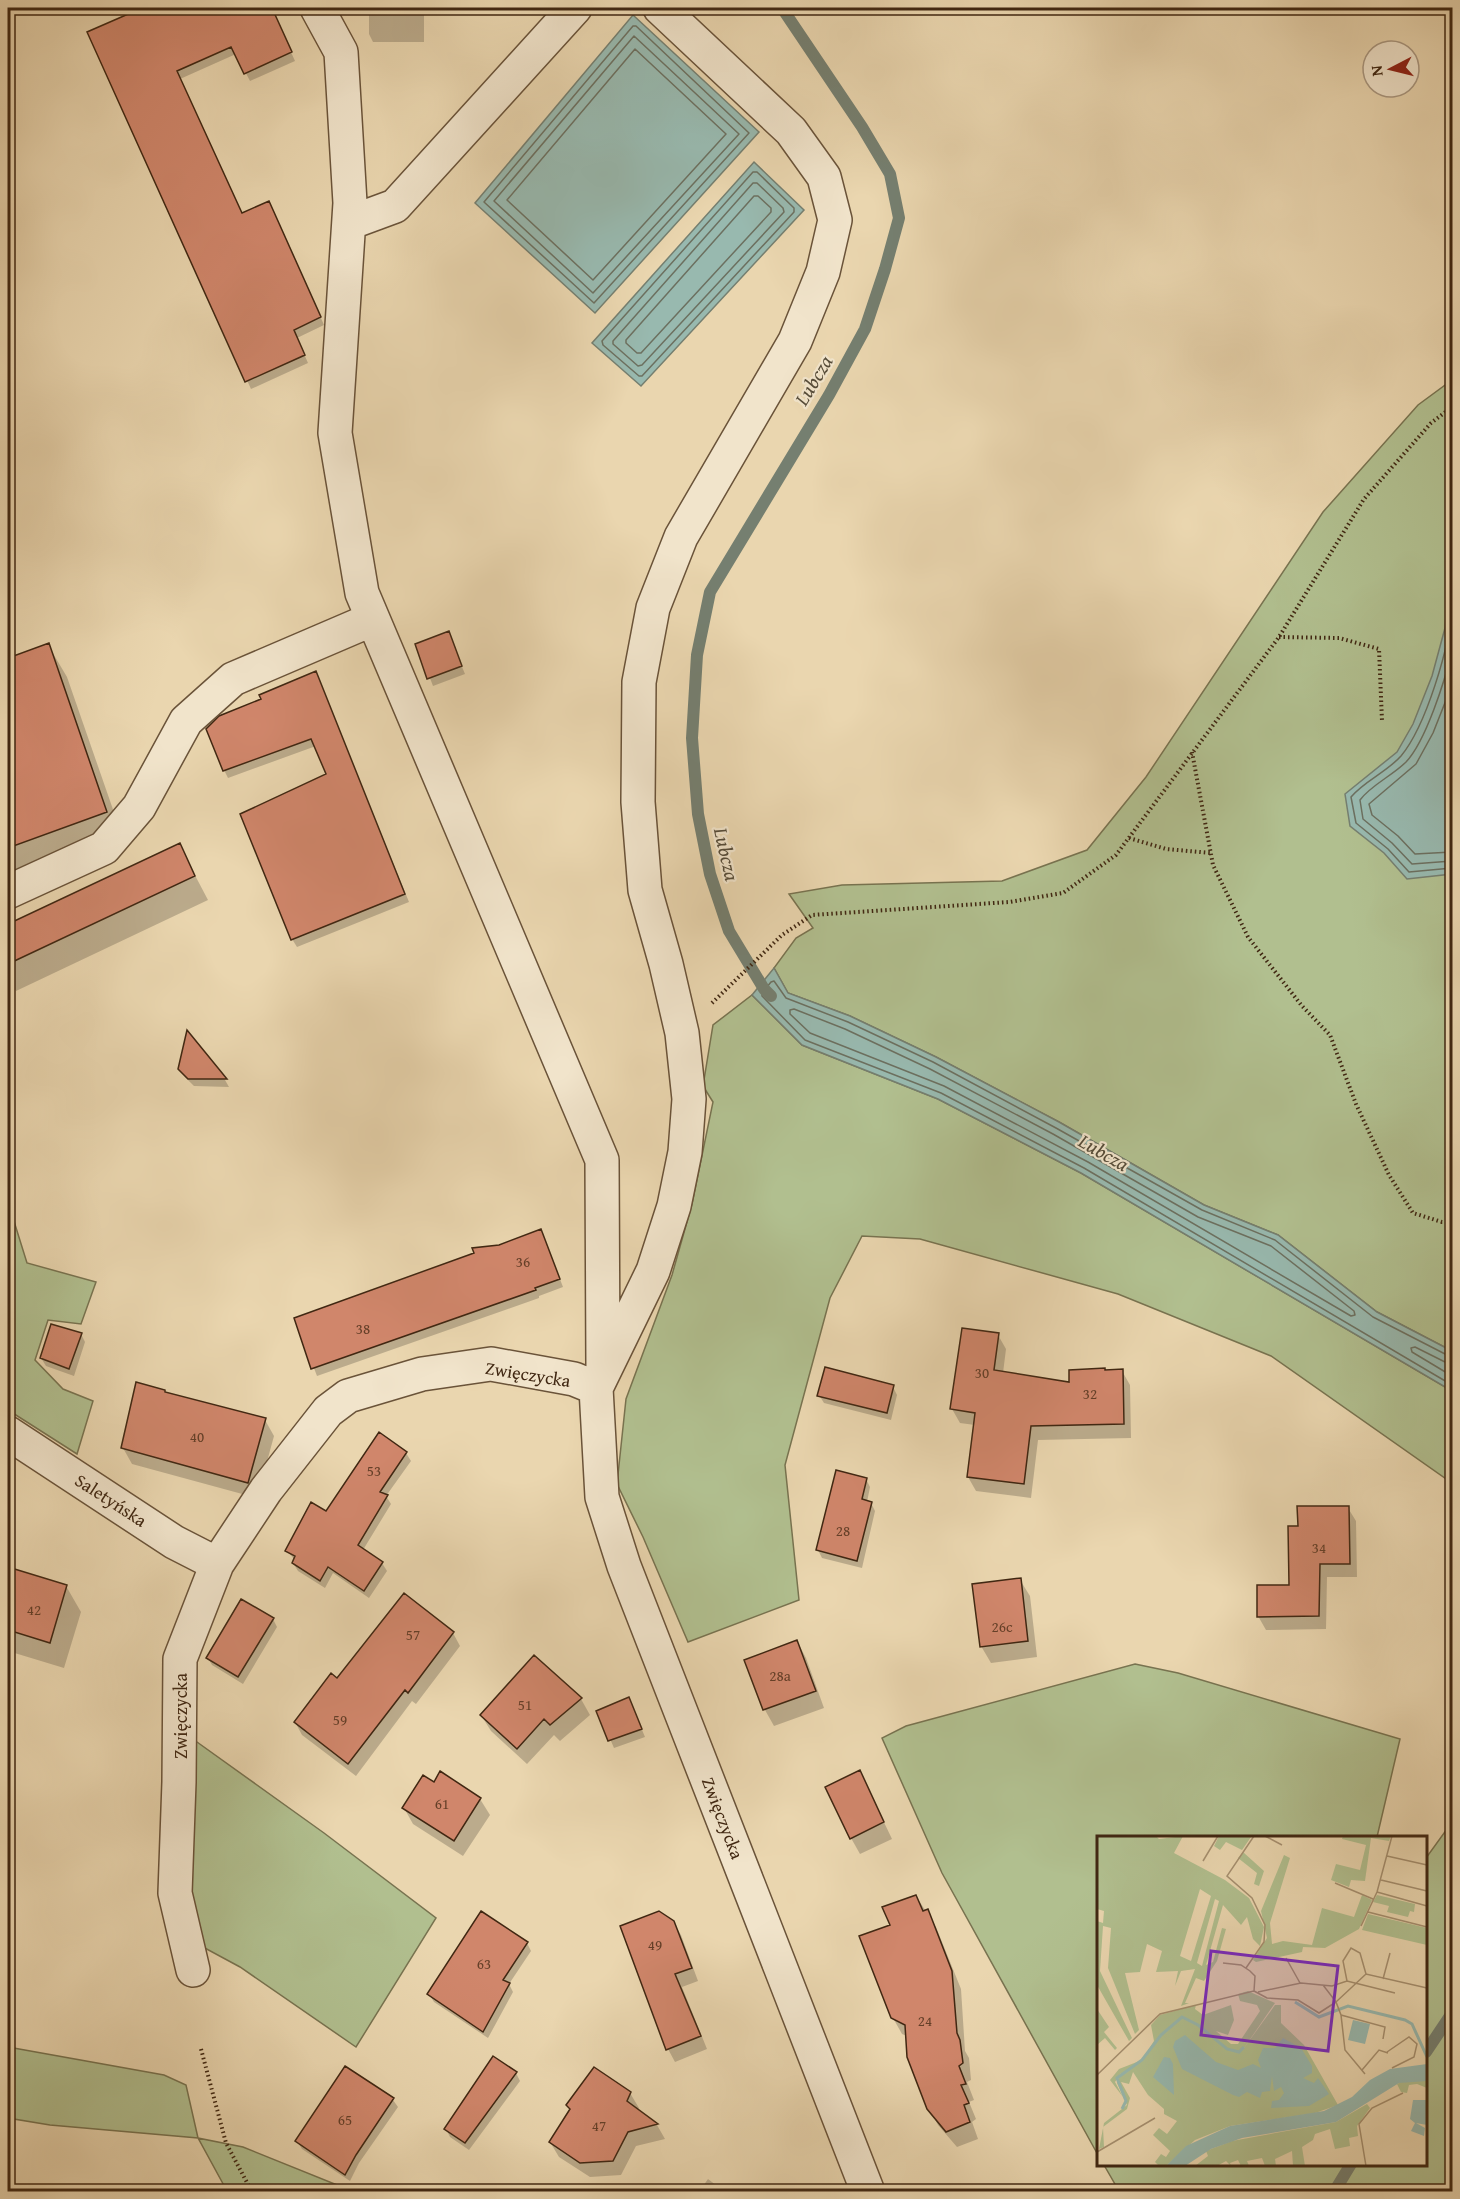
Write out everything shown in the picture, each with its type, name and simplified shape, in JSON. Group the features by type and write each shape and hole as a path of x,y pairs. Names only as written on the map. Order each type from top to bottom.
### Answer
{"street":[{"path":"317,8 341,52 351,203 336,433 362,593 602,1160 599,1382"},
{"path":"349,223 395,206 575,8"},
{"path":"599,1382 653,1271 674,1206 687,1131 689,1099 682,1033 645,890 638,802 639,682 653,608 681,537 795,341 823,272 835,220 824,177 791,131 660,8"},
{"path":"8,891 104,848 139,807 186,721 233,679 373,619"},
{"name":"Zwięczycka","path":"193,1970 175,1893 180,1659 217,1564 266,1490 328,1411 348,1396 422,1374 490,1364 599,1382 602,1497 624,1566 868,2192"},
{"name":"Saletyńska","path":"8,1433 174,1542 217,1564"}],"path":[{"path":"728,988 782,935 812,915 1009,902 1064,893 1116,855 1279,637 1364,499 1431,423 1452,407"},
{"path":"1279,637 1339,638 1379,649 1382,721"},
{"path":"1192,752 1213,865 1248,937 1302,1006 1330,1035 1361,1114 1389,1175 1413,1213 1442,1222 1452,1222"},
{"path":"1129,838 1166,849 1211,853"},
{"path":"201,2049 226,2143 252,2192"}],"green space":[{"path":"1452,380 1452,1351 1377,1312 1278,1235 1204,1205 1059,1122 936,1057 850,1016 788,993 774,968 796,938 813,928 789,894 842,885 1002,881 1087,850 1146,777 1323,512 1418,405"},
{"path":"752,995 802,1045 938,1099 1081,1173 1452,1391 1452,1483 1271,1356 1118,1294 920,1239 862,1236 830,1298 785,1465 799,1600 688,1642 643,1537 617,1484 626,1399 672,1275 692,1204 713,1102 703,1086 713,1025"},
{"path":"8,1202 27,1263 96,1282 81,1324 48,1320 35,1360 63,1389 93,1401 77,1454 8,1410"},
{"path":"1135,1664 1178,1673 1400,1739 1377,1836 1097,1836 1097,2153 942,1873 882,1738 906,1726"},
{"path":"190,1737 324,1833 436,1918 356,2047 240,1967 201,1946 190,1897"},
{"path":"1452,1822 1452,2191 1119,2191 1105,2166 1427,2166 1427,1857"},
{"path":"8,2047 164,2075 186,2085 198,2138 50,2125 8,2118"},
{"path":"198,2138 243,2147 352,2191 227,2191"}],"water":[{"path":"633,15 759,132 595,313 475,203"},
{"path":"754,162 804,210 641,386 592,343"},
{"path":"1452,536 1452,874 1407,879 1384,853 1350,826 1345,794 1397,752 1413,724 1432,676 1445,628"},
{"path":"774,968 788,993 850,1016 936,1057 1059,1122 1204,1205 1278,1235 1377,1312 1452,1351 1452,1391 1081,1173 938,1099 802,1045 752,995"}],"building":[{"path":"142,8 272,8 292,52 244,74 231,47 177,71 242,213 269,201 321,317 294,330 305,355 245,382 87,32"},
{"path":"449,631 462,666 427,679 415,644"},
{"path":"49,643 107,812 8,848 8,658"},
{"path":"316,671 405,894 291,940 240,814 326,774 311,739 223,771 206,729 219,716 261,699 259,695"},
{"path":"180,843 195,876 8,964 8,924"},
{"path":"187,1030 227,1079 188,1079 178,1069"},
{"path":"541,1229 560,1279 535,1288 536,1290 311,1369 294,1318 474,1253 472,1248 499,1245"},
{"path":"51,1324 82,1333 69,1369 40,1358"},
{"path":"962,1328 999,1333 994,1370 1069,1382 1069,1370 1123,1369 1124,1424 1031,1426 1024,1484 967,1477 975,1413 950,1409"},
{"path":"825,1367 894,1385 887,1413 817,1396"},
{"path":"136,1382 165,1390 165,1392 266,1418 248,1483 121,1448"},
{"path":"379,1432 407,1452 380,1492 388,1495 358,1545 383,1562 364,1591 328,1567 320,1581 292,1563 295,1556 285,1551 311,1502 326,1511"},
{"path":"836,1470 867,1478 862,1499 872,1502 857,1561 816,1550"},
{"path":"1297,1506 1349,1506 1350,1564 1320,1564 1319,1616 1257,1617 1257,1585 1289,1585 1288,1526 1298,1526"},
{"path":"8,1567 67,1585 50,1643 8,1630"},
{"path":"1021,1578 1028,1641 980,1647 972,1584"},
{"path":"404,1593 454,1632 408,1693 405,1690 348,1764 294,1722 331,1673 337,1678"},
{"path":"241,1599 274,1618 238,1677 206,1658"},
{"path":"797,1640 816,1691 763,1710 744,1660"},
{"path":"534,1655 582,1698 550,1725 544,1719 517,1749 480,1715"},
{"path":"629,1697 642,1729 608,1741 596,1711"},
{"path":"860,1770 884,1822 850,1839 825,1787"},
{"path":"440,1771 481,1798 454,1841 402,1808 423,1775 434,1782"},
{"path":"916,1895 923,1911 928,1909 952,1971 957,2033 963,2063 959,2066 966,2084 961,2085 969,2103 964,2105 970,2122 946,2132 927,2109 907,2057 905,2025 891,2018 859,1936 890,1925 882,1907"},
{"path":"481,1911 528,1942 503,1980 510,1983 483,2032 427,1994"},
{"path":"659,1911 674,1921 692,1968 675,1974 701,2036 666,2050 620,1926"},
{"path":"493,2056 517,2072 465,2143 444,2129"},
{"path":"345,2066 394,2098 345,2175 295,2141"},
{"path":"594,2067 631,2092 627,2101 658,2124 628,2132 613,2161 580,2163 549,2142 570,2109 566,2105"}],"waterway":[{"name":"Lubcza","path":"771,996 764,989 729,931 710,874 698,814 692,738 697,655 710,592 829,395 865,329 899,218 890,174 862,127 782,8"},
{"name":"Lubcza","path":"1427,2050 1452,2013"},
{"name":"Lubcza","path":"1334,2192 1350,2166"}]}
